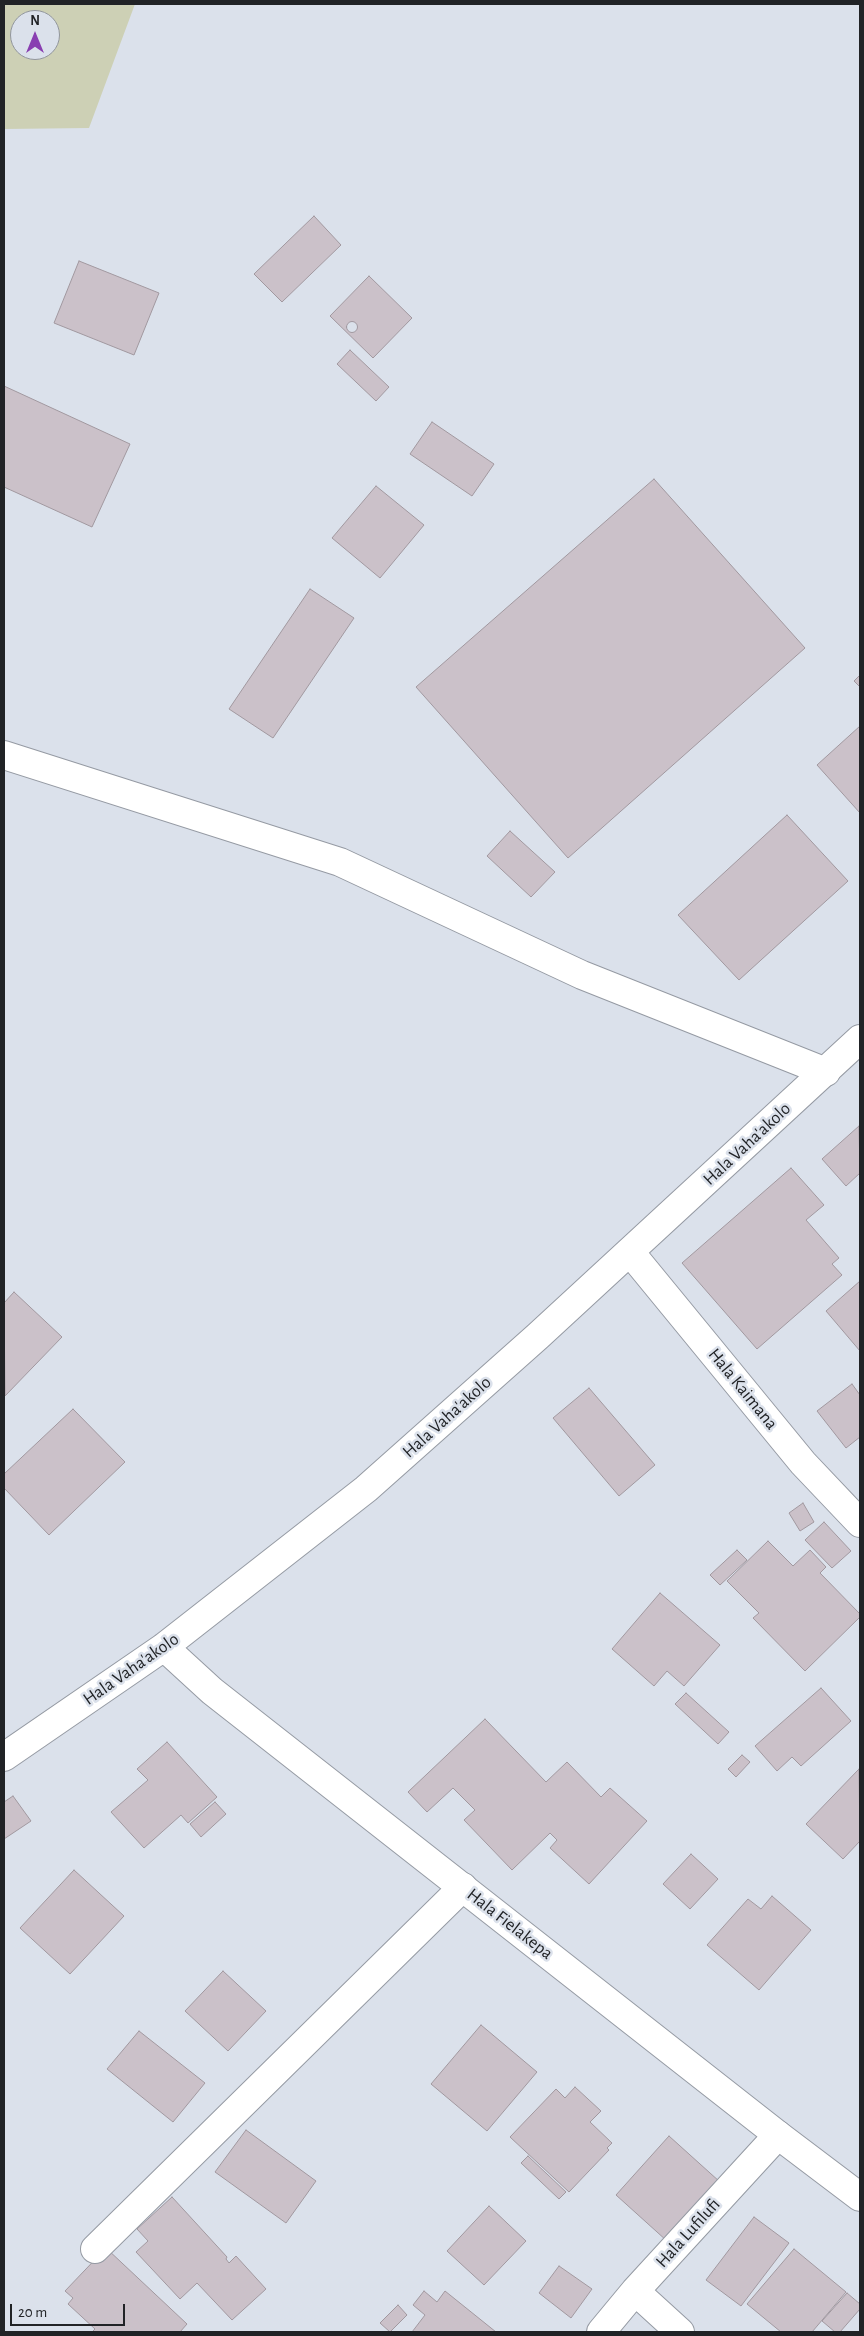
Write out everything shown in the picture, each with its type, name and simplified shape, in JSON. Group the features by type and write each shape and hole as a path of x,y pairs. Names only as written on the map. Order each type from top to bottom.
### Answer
{"street":[{"path":"4,755 340,862 582,975 826,1072"},
{"name":"Hala Vaha'akolo","path":"4,1757 164,1647 366,1489 630,1252 860,1039"},
{"name":"Hala Kaimana","path":"630,1252 803,1463 860,1523"},
{"name":"Hala Fielakepa","path":"164,1647 212,1691 778,2135 860,2197"},
{"path":"95,2249 463,1887"},
{"name":"Hala Lufilufi","path":"601,2332 635,2291 778,2135"},
{"path":"635,2291 680,2332"}],"green space":[{"path":"4,4 135,4 89,128 4,129"}],"building":[{"path":"314,216 341,245 282,302 254,274"},
{"path":"79,261 159,293 134,355 54,323"},
{"path":"369,276 412,318 373,358 330,316"},
{"path":"352,321 358,327 352,333 346,327"},
{"path":"350,350 389,387 376,401 337,364"},
{"path":"4,386 130,444 92,527 4,487"},
{"path":"432,422 494,464 472,496 410,454"},
{"path":"654,479 805,648 568,858 416,687"},
{"path":"376,486 424,525 380,578 332,538"},
{"path":"310,589 354,618 273,738 229,709"},
{"path":"860,675 860,687 854,681"},
{"path":"860,726 860,813 817,765"},
{"path":"787,815 848,881 739,980 678,915"},
{"path":"510,831 555,872 531,897 487,856"},
{"path":"859,1126 860,1173 846,1186 822,1159"},
{"path":"791,1168 824,1205 806,1220 839,1258 832,1264 842,1275 757,1349 682,1263"},
{"path":"860,1281 860,1351 826,1311"},
{"path":"14,1292 62,1337 5,1396 4,1303"},
{"path":"852,1384 860,1395 860,1437 846,1448 817,1411"},
{"path":"589,1388 655,1465 619,1496 553,1418"},
{"path":"73,1409 125,1462 49,1535 4,1488 4,1474"},
{"path":"803,1503 814,1522 800,1531 789,1513"},
{"path":"824,1522 851,1551 832,1568 805,1540"},
{"path":"768,1541 793,1566 810,1550 826,1567 820,1573 860,1614 860,1617 805,1671 753,1618 759,1613 727,1581"},
{"path":"737,1550 747,1560 720,1585 710,1575"},
{"path":"660,1593 720,1645 684,1686 667,1671 654,1686 612,1649"},
{"path":"821,1688 851,1721 801,1766 792,1757 777,1771 755,1746"},
{"path":"686,1693 729,1732 718,1744 675,1704"},
{"path":"485,1719 546,1782 567,1762 601,1797 610,1788 647,1821 589,1884 550,1848 557,1840 550,1833 512,1870 464,1820 475,1810 453,1788 427,1812 408,1792"},
{"path":"167,1742 217,1797 188,1823 181,1815 144,1848 111,1812 148,1780 137,1769"},
{"path":"742,1755 750,1762 736,1777 728,1769"},
{"path":"859,1769 860,1841 843,1859 806,1824"},
{"path":"13,1796 31,1821 4,1839 4,1802"},
{"path":"215,1802 226,1814 201,1837 190,1824"},
{"path":"691,1854 718,1879 690,1909 663,1884"},
{"path":"74,1870 124,1916 70,1974 20,1928"},
{"path":"772,1896 811,1930 759,1990 707,1945 748,1899 761,1909"},
{"path":"223,1971 266,2011 228,2051 185,2011"},
{"path":"481,2025 537,2072 487,2131 431,2084"},
{"path":"139,2031 205,2083 173,2122 107,2069"},
{"path":"575,2087 601,2111 590,2122 612,2143 607,2148 609,2150 569,2192 510,2137 556,2089 565,2098"},
{"path":"246,2130 316,2181 286,2223 215,2172"},
{"path":"669,2136 720,2182 667,2241 616,2195"},
{"path":"528,2156 566,2192 559,2199 521,2163"},
{"path":"172,2197 227,2257 226,2259 229,2263 236,2256 266,2289 232,2320 197,2283 180,2299 136,2252 148,2241 137,2229"},
{"path":"489,2206 526,2241 484,2285 447,2251"},
{"path":"754,2217 789,2243 741,2306 706,2280"},
{"path":"106,2248 187,2324 180,2332 92,2332 95,2329 68,2304 73,2298 65,2291"},
{"path":"794,2249 846,2292 812,2332 781,2332 747,2304"},
{"path":"559,2266 592,2289 571,2318 539,2293"},
{"path":"424,2291 437,2302 445,2291 496,2332 412,2332 425,2315 413,2305"},
{"path":"847,2293 860,2304 860,2309 840,2332 835,2332 822,2321"},
{"path":"398,2305 407,2315 390,2332 380,2323"}]}
